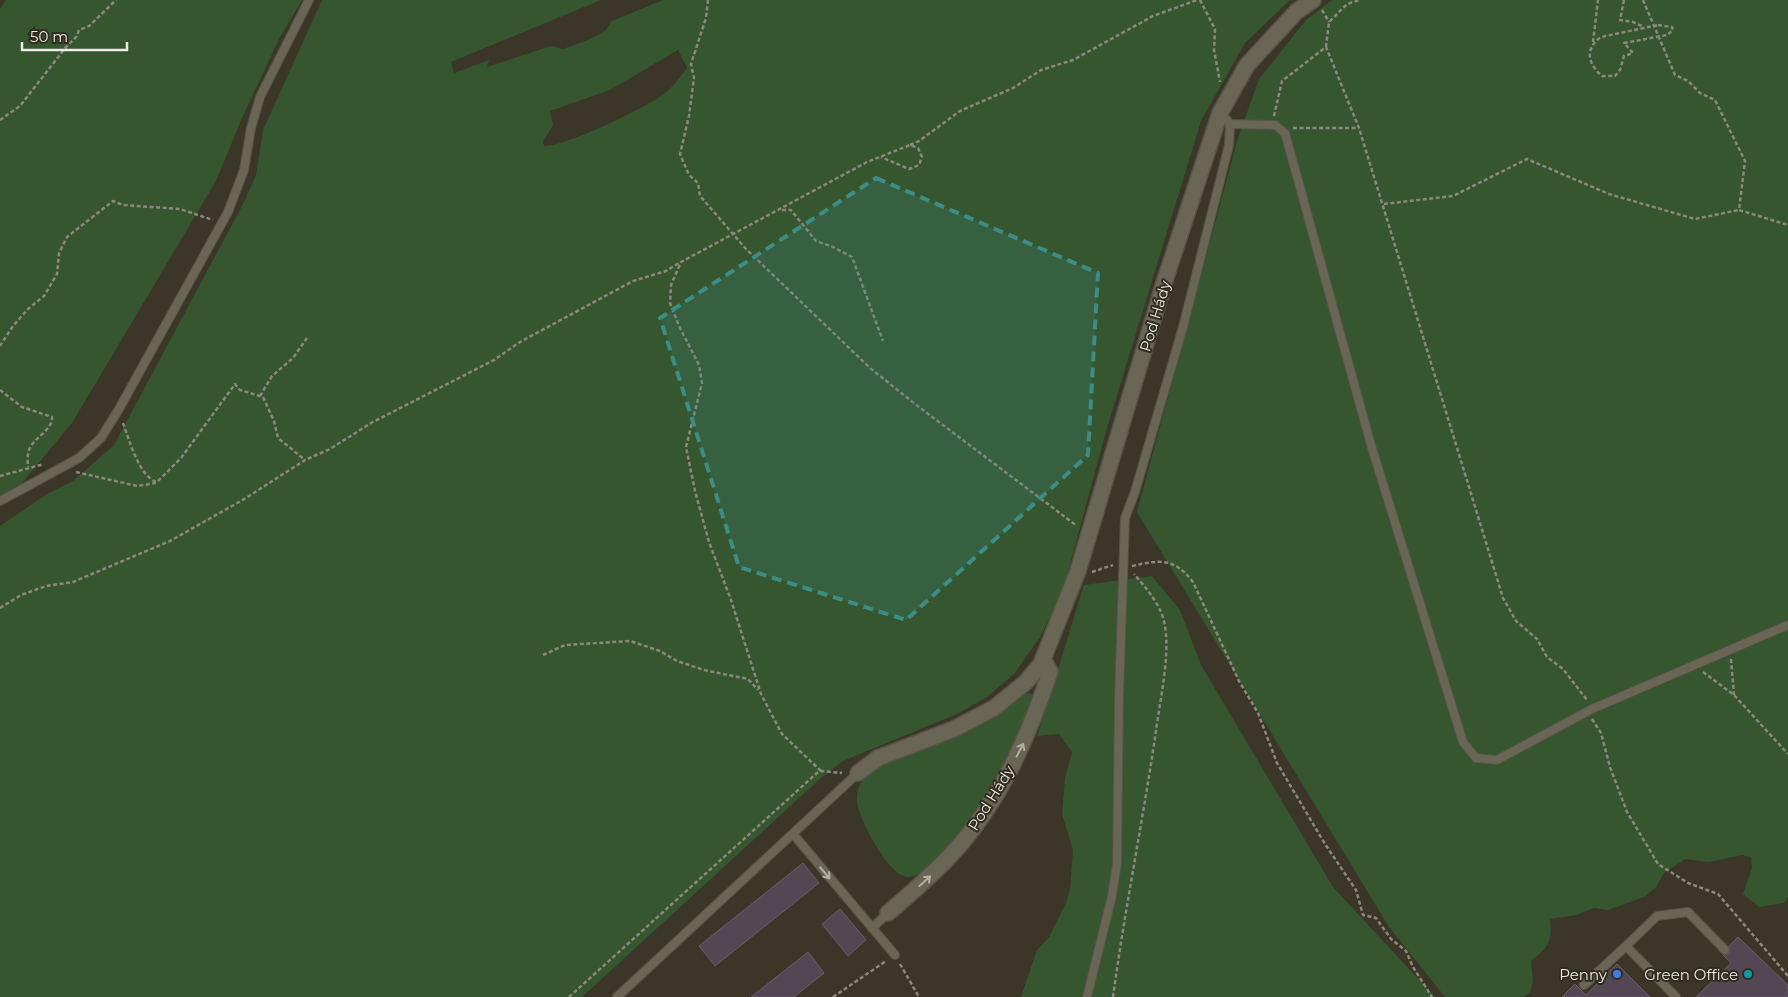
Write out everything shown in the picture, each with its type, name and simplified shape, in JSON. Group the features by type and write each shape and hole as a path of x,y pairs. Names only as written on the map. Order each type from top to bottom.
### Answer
{"street":[{"name":"Pod Hády","path":"858,773 878,758 954,729 994,708 1026,682 1043,659 1078,571 1164,283 1225,119 1230,95 1248,65 1297,11 1313,0"},
{"name":"Pod Hády","path":"888,913 952,855 989,806 1026,740 1040,703 1050,672 1043,659"}],"lane":[{"path":"0,502 79,458 101,438 119,409 222,224 244,170 250,128 260,97 309,0"},
{"path":"1087,997 1112,896 1117,863 1119,695 1125,518 1135,492 1183,327 1229,146 1225,119 1275,125 1285,132 1371,445 1463,742 1476,758 1498,760 1592,709 1788,625"},
{"path":"617,997 794,836 858,773"},
{"path":"794,836 895,955"},
{"path":"1584,985 1657,916 1688,912 1725,950"},
{"path":"872,928 888,913"},
{"path":"1626,946 1676,997"}],"path":[{"path":"0,120 20,106 66,47 77,36 79,30 89,26 116,0"},
{"path":"708,0 706,18 691,64 694,71 690,116 680,154 689,175 698,183 700,196 746,249 870,368 1034,494 1078,526 1091,529"},
{"path":"0,608 21,596 46,586 73,582 170,541 246,498 305,460 330,449 371,423 494,360 520,342 632,281 666,271 732,233 780,210 867,162 881,158 919,141 960,111 1013,88 1041,70 1073,60 1152,16 1199,0 1212,18 1215,29 1214,50 1221,84 1230,95"},
{"path":"1359,0 1347,4 1329,22 1326,47 1359,128 1384,204 1503,598 1516,621 1537,639 1547,657 1563,669 1592,709 1593,720 1601,733 1610,767 1627,812 1658,864 1688,883 1718,894 1788,976"},
{"path":"1593,42 1598,0"},
{"path":"1624,0 1620,20 1633,22 1644,27"},
{"path":"1643,0 1675,75 1688,81 1700,93 1715,100 1745,161 1739,210"},
{"path":"1653,25 1672,27 1673,30 1667,35 1624,43 1633,53 1624,56 1620,70 1615,76 1609,78 1602,76 1596,71 1590,60 1588,50 1593,42 1601,36 1644,27 1653,25"},
{"path":"1275,125 1274,109 1282,81 1326,47"},
{"path":"1285,132 1300,127 1319,129 1359,128"},
{"path":"881,158 905,169 914,168 921,162 921,152 910,145"},
{"path":"1384,204 1453,196 1527,159 1609,194 1696,219 1739,210 1788,225"},
{"path":"0,346 13,326 49,289 57,274 59,252 67,237 113,201 123,205 180,209 199,214 222,224"},
{"path":"780,210 791,210 816,241 833,246 852,257 883,341"},
{"path":"681,262 671,285 670,303 679,326 699,365 702,383 686,447 695,491 709,542 731,600 761,694 782,734 821,771 858,773"},
{"path":"260,396 272,376 293,358 307,338"},
{"path":"57,470 100,476 137,486 157,482 181,458 235,384 240,390 260,396 268,407 278,438 305,460"},
{"path":"0,390 22,407 52,417 48,428 37,437 29,450 28,468"},
{"path":"119,409 135,454 150,480 157,482"},
{"path":"0,476 46,464"},
{"path":"1113,997 1147,791 1162,688 1166,634 1165,623 1157,604 1128,567 1155,561 1170,563 1186,573 1192,582 1239,681 1258,713 1277,763 1325,844 1356,890 1363,915 1376,918 1391,939 1406,951 1413,967 1432,997"},
{"path":"1078,571 1096,572 1109,565 1123,567"},
{"path":"543,655 566,645 630,641 660,651 677,661 704,670 748,679 761,694"},
{"path":"1734,648 1730,656 1734,695"},
{"path":"1690,666 1713,679 1734,695 1788,754"},
{"path":"569,997 821,771"},
{"path":"833,997 895,955 919,997"}],"highlighted area":[{"path":"876,178 1098,273 1088,455 906,620 739,567 660,318"}],"green space":[{"path":"6,0 302,0 279,39 242,118 216,181 72,423 22,483 0,495 0,9"},
{"path":"322,0 601,0 451,62 454,73 489,60 487,67 551,46 563,49 588,40 605,31 612,21 663,0 1290,0 1245,43 1201,121 1107,428 1062,594 1040,637 1014,674 987,697 957,714 843,761 822,777 582,997 0,997 0,526 47,494 73,481 114,445 242,206 256,175 263,130","holes":["678,50 687,68 667,92 640,108 586,134 554,145 544,146 543,142 553,125 550,111 610,90"]},
{"path":"1332,0 1788,0 1788,897 1784,903 1759,907 1743,894 1752,868 1751,857 1742,855 1709,862 1685,859 1664,873 1656,887 1644,897 1608,910 1594,908 1576,915 1550,919 1550,939 1542,952 1531,961 1533,982 1530,993 1522,997 1445,997 1389,927 1137,512 1238,138 1259,79 1306,20"},
{"path":"1152,576 1180,610 1201,665 1333,887 1435,997 1021,997 1037,950 1049,937 1066,903 1070,889 1073,850 1062,814 1065,778 1072,752 1059,734 1037,736 1078,604 1084,585"},
{"path":"1031,693 1033,696 1028,714 1017,740 1002,770 964,829 944,854 925,871 908,877 892,868 876,846 859,810 857,795 860,784 867,774 889,760 932,746 968,729 1002,710 1023,694"}],"building":[{"path":"803,863 819,883 715,966 699,946"},
{"path":"840,909 866,940 848,956 822,924"},
{"name":"Green Office","path":"1738,937 1788,985 1788,997 1696,997 1731,963 1723,955 1729,954 1729,946"},
{"path":"808,952 824,973 794,997 751,997"},
{"name":"Penny","path":"1617,964 1650,997 1562,997 1575,984 1586,995"}],"place":[{"name":"Penny","path":"1617,974"},
{"name":"Green Office","path":"1748,974"}]}
